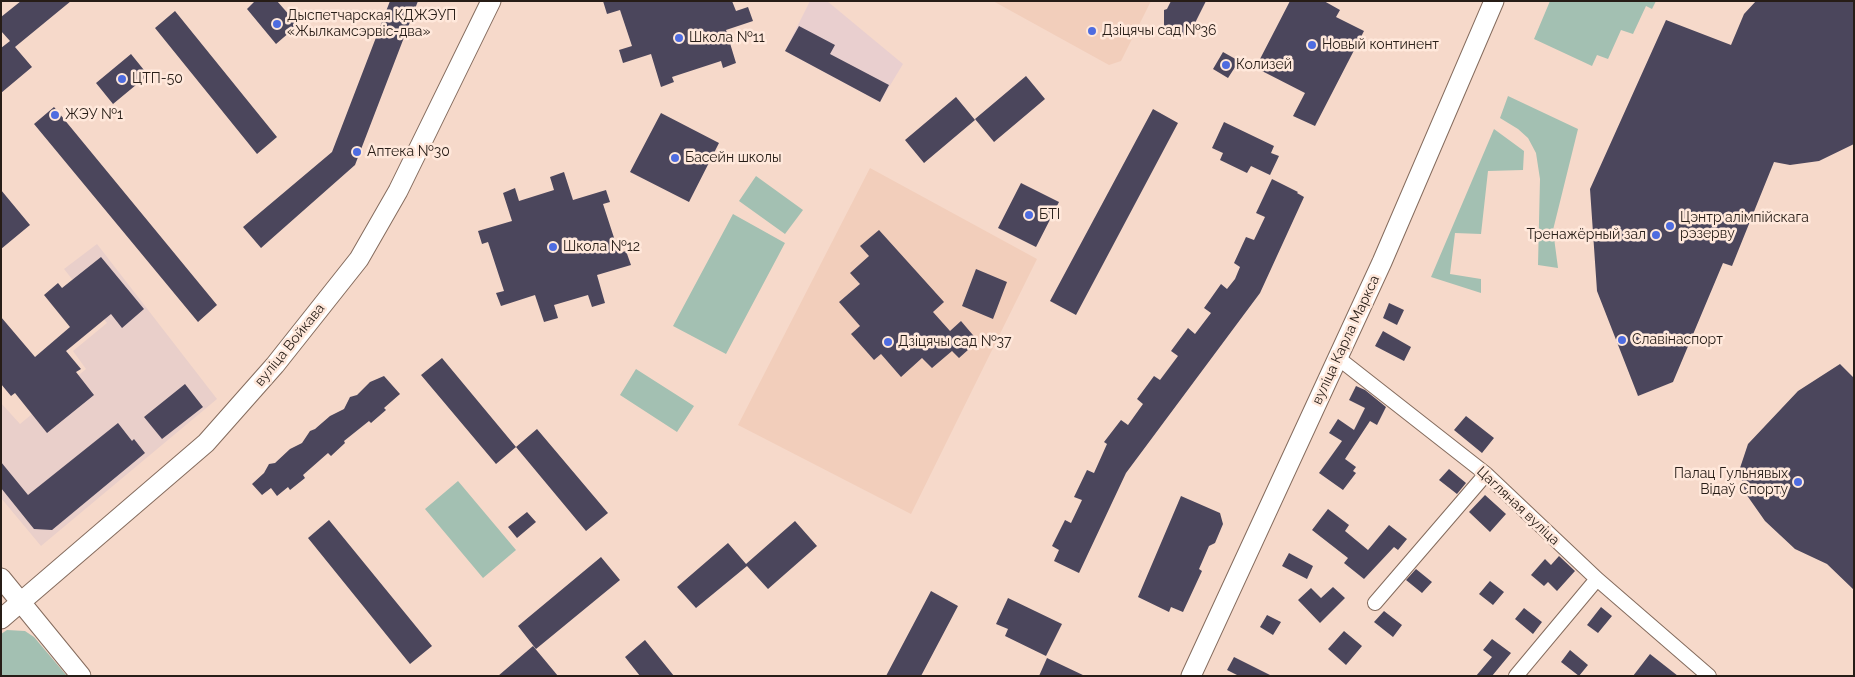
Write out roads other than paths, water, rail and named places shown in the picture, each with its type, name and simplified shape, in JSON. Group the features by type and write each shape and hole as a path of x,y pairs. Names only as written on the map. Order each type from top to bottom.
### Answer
{"main road":[{"name":"вуліца Войкава","path":"1,619 206,443 275,365 359,259 398,191 490,1"},
{"name":"вуліца Карла Маркса","path":"1191,676 1414,190 1494,1"},
{"path":"1,578 81,676"}],"street":[{"name":"Цагляная вуліца","path":"1338,358 1486,474 1597,579 1709,676"},
{"path":"1375,603 1486,474"},
{"path":"1516,676 1597,579"}],"place":[{"name":"Дыспетчарская КДЖЭУП «Жылкамсэрвіс-два»","path":"277,24"},
{"name":"Дзіцячы сад №36","path":"1092,31"},
{"name":"Школа №11","path":"679,38"},
{"name":"Новый континент","path":"1312,45"},
{"name":"Колизей","path":"1226,65"},
{"name":"ЦТП-50","path":"122,79"},
{"name":"ЖЭУ №1","path":"55,115"},
{"name":"Аптека №30","path":"357,152"},
{"name":"Басейн школы","path":"675,158"},
{"name":"БТІ","path":"1029,215"},
{"name":"Цэнтр алімпійскага рэзерву","path":"1670,226"},
{"name":"Тренажёрный зал","path":"1656,235"},
{"name":"Школа №12","path":"553,247"},
{"name":"Славінаспорт","path":"1622,340"},
{"name":"Дзіцячы сад №37","path":"888,342"},
{"name":"Палац Гульнявых Відаў Спорту","path":"1798,482"}]}
